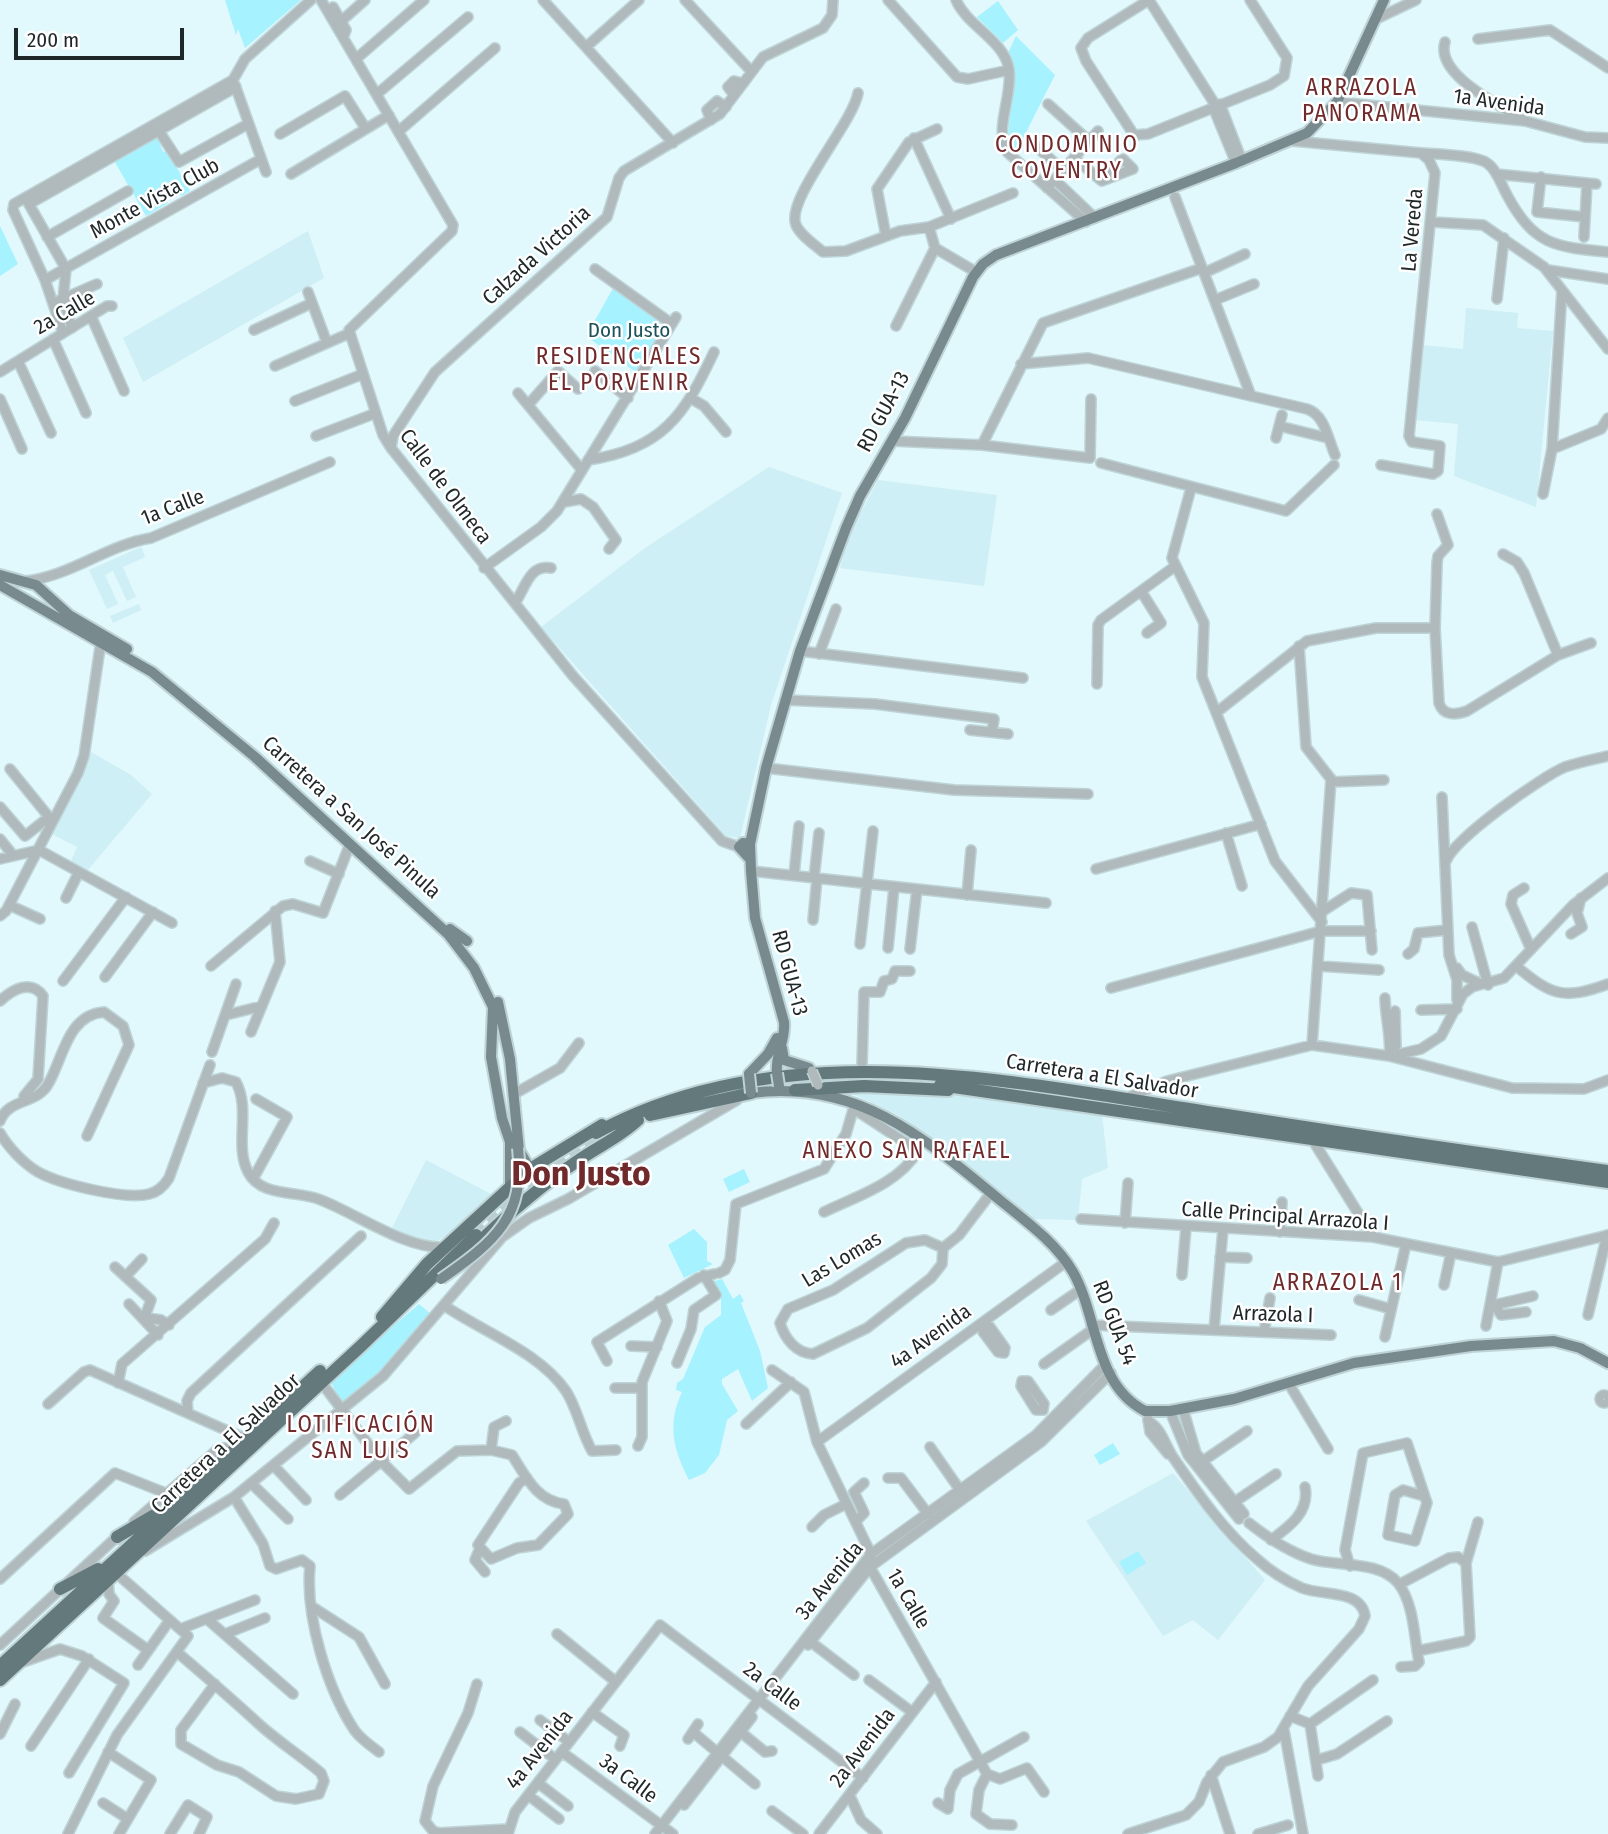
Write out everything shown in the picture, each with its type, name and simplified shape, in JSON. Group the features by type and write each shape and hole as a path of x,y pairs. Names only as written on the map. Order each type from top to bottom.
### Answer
{"highway":[{"path":"623,1134 645,1112 677,1091 749,1074 863,1066 948,1072 995,1086"},
{"name":"Carretera a El Salvador","path":"598,1136 645,1112 726,1084 800,1073 872,1072 995,1086 1036,1097 1133,1104 1185,1112 1192,1110 1608,1171"},
{"path":"1022,1085 1036,1097"},
{"name":"Carretera a El Salvador","path":"995,1086 1022,1085 1315,1139 1608,1182"},
{"path":"795,1090 818,1086 995,1086"},
{"path":"382,1317 427,1264 530,1169 615,1119 645,1112 668,1113 717,1104 751,1093"},
{"path":"615,1119 645,1112"},
{"path":"366,1338 412,1307 539,1189 578,1160 623,1134 668,1113"},
{"path":"530,1169 540,1181 539,1189"},
{"path":"510,1188 512,1197 521,1203"},
{"name":"Carretera a El Salvador","path":"0,1680 7,1666 14,1652 114,1569 157,1539 246,1442 366,1338 382,1317 474,1233 321,1382 246,1442 172,1498 114,1569 33,1654 7,1666"},
{"path":"117,1537 172,1498"},
{"path":"60,1589 114,1569"},
{"path":"0,1659 14,1652"}],"main road":[{"name":"RD GUA-13","path":"749,1074 768,1054 779,1032 778,1017 749,917 747,842 785,700 800,651 851,516 893,439 975,275 996,255 1293,141 1315,127 1340,103 1384,0"},
{"name":"Carretera a San José Pinula","path":"0,575 26,581 43,591 69,615 144,660 255,750 405,883 450,929 479,965 494,991 505,1031 520,1154 530,1169"},
{"path":"18,597 18,587 26,581"},
{"name":"Carretera a San José Pinula","path":"0,585 152,672 214,722 430,916 474,968 494,1011 491,1057 512,1160 510,1188"},
{"path":"35,606 43,601 43,591"},
{"path":"101,641 105,640 139,661 144,660"},
{"name":"RD GUA-13","path":"748,865 755,918 783,1013 785,1033 776,1056 779,1088"},
{"path":"450,929 467,941"},
{"path":"785,1033 782,1058 810,1069"},
{"path":"441,1279 482,1247 510,1216 519,1195 517,1121 511,1102 505,1054 500,1051 491,1057"},
{"path":"749,1074 751,1093"},
{"name":"RD GUA 54","path":"751,1093 779,1088 795,1090 829,1097 894,1119 991,1193 1046,1240 1066,1262 1080,1290 1108,1369 1147,1416"},
{"path":"495,1201 512,1160"},
{"path":"1147,1416 1289,1384 1354,1363 1526,1341 1568,1344 1608,1363"}],"street":[{"path":"111,153 159,131 235,83 245,59 311,0"},
{"path":"321,0 339,23"},
{"path":"275,366 346,335 391,287 452,231 450,218 344,38 328,0"},
{"path":"339,23 365,0"},
{"path":"356,59 424,0"},
{"path":"543,0 673,143"},
{"path":"586,47 639,0"},
{"path":"685,0 750,70"},
{"name":"Calzada Victoria","path":"391,448 393,436 435,372 607,216 619,178 624,171 711,120 726,107 750,70 780,47 823,28 832,15 833,0"},
{"path":"888,0 957,77 968,79 1009,70"},
{"path":"956,0 963,14 1000,50 1009,70 1003,135 1010,156 1047,188 1070,202 1091,220"},
{"path":"963,0 963,14"},
{"path":"1239,162 1216,106 1149,0 1085,41 1081,48 1086,61 1134,135 1148,134 1216,106 1270,85 1284,76 1287,68 1285,53 1250,0"},
{"path":"1376,19 1416,0"},
{"path":"377,94 468,17"},
{"path":"1478,39 1550,30 1608,68"},
{"path":"1445,42 1444,56 1457,76 1525,121"},
{"path":"399,131 495,48"},
{"path":"235,83 266,172"},
{"path":"68,330 58,301 45,280 13,209 14,204 27,201 235,83"},
{"path":"858,93 849,116 820,160 794,216 796,227 823,252 846,251 886,236 929,227 1013,193"},
{"path":"280,134 345,96 366,129"},
{"name":"1a Avenida","path":"1340,103 1525,121 1585,138 1608,138"},
{"path":"1048,104 1089,141"},
{"path":"291,174 389,115"},
{"name":"Monte Vista Club","path":"159,131 179,162 248,124"},
{"path":"886,236 877,189 914,138 937,130"},
{"path":"1047,188 1098,131"},
{"path":"914,138 951,219"},
{"path":"1293,141 1483,160 1496,174 1519,217 1543,240 1559,247 1608,252"},
{"path":"1031,142 1063,170"},
{"name":"La Vereda","path":"1381,465 1436,473 1440,446 1412,442 1409,436 1435,173 1429,160 1421,153"},
{"path":"1074,158 1102,181"},
{"name":"Monte Vista Club","path":"45,280 261,159"},
{"path":"1496,174 1592,184 1584,237"},
{"path":"1541,177 1537,212 1585,217"},
{"path":"1055,180 1070,202"},
{"path":"1047,188 1062,190"},
{"name":"Monte Vista Club","path":"47,237 128,191"},
{"path":"1175,197 1251,396"},
{"path":"27,201 66,269 58,301"},
{"path":"1432,222 1476,223 1504,238 1548,270 1608,349"},
{"path":"929,227 938,249 975,275"},
{"path":"1497,299 1504,238"},
{"path":"896,326 938,249"},
{"path":"982,445 1039,328 1048,320 1245,254"},
{"path":"484,568 541,527 564,502 581,469 674,321 595,269"},
{"path":"1548,270 1608,279"},
{"path":"58,301 97,284"},
{"path":"1214,300 1254,284"},
{"path":"1543,494 1552,449 1563,290"},
{"path":"309,292 327,343"},
{"path":"254,330 313,303"},
{"name":"2a Calle","path":"0,372 19,364 55,342 68,330 112,306"},
{"path":"91,316 124,391"},
{"name":"Calle de Olmeca","path":"346,335 373,414 391,448 484,568 614,724 722,841 747,842"},
{"path":"55,342 86,413"},
{"path":"588,460 630,451 669,427 692,399 714,352"},
{"path":"1021,364 1088,358 1316,412 1335,460 1286,511 1101,463"},
{"path":"19,364 51,433"},
{"path":"528,405 558,371 578,390"},
{"path":"595,371 628,398"},
{"path":"295,401 361,375"},
{"path":"518,393 581,469"},
{"path":"0,399 22,449"},
{"path":"692,399 704,406 726,432"},
{"path":"893,439 982,445 1090,458 1091,399"},
{"path":"316,436 373,414"},
{"path":"1276,438 1282,415"},
{"path":"1552,449 1601,429 1608,418"},
{"path":"1279,426 1328,438"},
{"name":"1a Calle","path":"26,581 47,577 131,541 151,538 330,462"},
{"path":"1191,488 1172,554 1174,567 1204,623 1202,677 1275,861 1321,927"},
{"path":"564,502 581,499 593,507 616,540 609,549"},
{"path":"1437,514 1448,545 1438,556 1437,563 1435,628 1440,705 1452,714 1466,711 1558,655 1591,643"},
{"path":"1503,554 1517,562 1524,573 1558,655"},
{"path":"43,591 49,582 104,558"},
{"path":"515,603 533,572 543,567 551,568"},
{"path":"1097,684 1098,625 1174,567"},
{"path":"1141,591 1161,623 1147,633"},
{"path":"819,654 836,609"},
{"path":"1217,712 1299,646 1318,637 1376,628 1435,628"},
{"path":"0,916 9,905 84,757 101,641"},
{"path":"1299,646 1306,747 1328,771 1331,782 1312,1045"},
{"path":"800,651 1023,678"},
{"path":"785,700 875,704 993,719 992,732"},
{"path":"970,730 1008,734"},
{"path":"1444,866 1455,845 1527,792 1565,767 1608,756"},
{"path":"766,768 954,790 1088,794"},
{"path":"0,807 24,836 49,817 10,769"},
{"path":"1331,782 1384,780"},
{"path":"1442,797 1447,930 1449,955 1457,980 1457,1009"},
{"path":"1096,869 1261,824"},
{"path":"794,876 799,826"},
{"path":"860,944 873,831"},
{"path":"32,832 79,872 172,923"},
{"path":"813,920 819,833"},
{"path":"1226,834 1242,886"},
{"path":"0,839 12,854"},
{"path":"0,859 42,842"},
{"path":"211,966 275,911 293,904 323,913 351,844"},
{"path":"967,895 971,850"},
{"path":"310,861 339,874"},
{"path":"748,865 794,876 1046,903"},
{"path":"66,898 79,872"},
{"path":"1393,1056 1430,1044 1441,1036 1463,994 1504,978 1530,947 1581,898 1608,878"},
{"path":"888,948 894,887"},
{"path":"1524,888 1513,895 1511,904 1530,947"},
{"path":"909,950 917,889"},
{"path":"1323,911 1346,894 1364,893 1370,899 1372,950"},
{"path":"63,981 126,897"},
{"path":"1571,934 1583,927 1577,913 1581,898"},
{"path":"9,905 40,919"},
{"path":"251,1032 280,962 275,911"},
{"path":"105,977 153,912"},
{"path":"1111,988 1321,927 1371,931"},
{"path":"1472,927 1484,985"},
{"path":"1408,954 1414,949 1418,933 1447,930"},
{"path":"1453,964 1462,975 1484,985"},
{"path":"1319,966 1379,970"},
{"path":"1516,966 1546,989 1563,995 1608,984"},
{"path":"863,1066 863,992 882,991 884,982 892,979 895,971 910,971"},
{"path":"212,1052 236,984"},
{"path":"0,1001 22,986 41,992 44,1000 38,1079 18,1103"},
{"path":"1385,998 1386,1033 1391,1042 1393,1056"},
{"path":"226,1015 262,1006"},
{"path":"1421,1010 1457,1009"},
{"path":"1393,1056 1395,1011"},
{"path":"0,1121 7,1109 46,1087 77,1024 90,1015 108,1013 123,1026 129,1045 87,1136"},
{"path":"514,1094 560,1068 579,1043"},
{"path":"1428,1068 1424,1057 1430,1044"},
{"path":"1120,1104 1144,1092 1169,1087 1178,1080 1312,1045 1393,1056 1428,1068 1512,1088 1584,1089 1608,1080"},
{"path":"0,1133 10,1147 36,1171 57,1181 95,1190 151,1194 160,1189 169,1178 210,1065"},
{"path":"810,1069 818,1086 829,1097"},
{"path":"203,1083 229,1078 239,1088 244,1160 253,1180 271,1190 322,1200 417,1243 446,1247"},
{"path":"253,1180 286,1117 256,1099"},
{"path":"157,1539 234,1497 392,1368 502,1237 717,1104"},
{"path":"607,1361 597,1342 704,1275 725,1270 730,1260 736,1204 771,1187 806,1178 824,1170 841,1144 854,1106 917,1149 905,1169 892,1179 824,1212"},
{"path":"1315,1139 1373,1237"},
{"path":"1125,1223 1128,1183"},
{"name":"Las Lomas","path":"943,1248 925,1240 906,1243 833,1290 788,1309 780,1321 785,1338 809,1354 849,1338 931,1278 942,1264 943,1248 958,1235 991,1193"},
{"path":"1280,1232 1282,1202"},
{"name":"Calle Principal Arrazola I","path":"1081,1219 1373,1237 1498,1262 1608,1235"},
{"path":"118,1383 122,1364 265,1239 274,1223"},
{"path":"1182,1275 1186,1227"},
{"name":"Arrazola I","path":"1214,1331 1223,1229"},
{"path":"1588,1315 1608,1235"},
{"path":"188,1413 187,1401 191,1393 361,1236"},
{"path":"1034,1284 1060,1261 1046,1240"},
{"path":"417,1243 427,1264"},
{"path":"1385,1337 1406,1244"},
{"path":"1444,1285 1451,1252"},
{"path":"1220,1257 1247,1258"},
{"path":"126,1276 142,1259"},
{"name":"4a Avenida","path":"817,1442 1066,1262"},
{"path":"1486,1326 1493,1306 1498,1262"},
{"path":"115,1267 151,1300 146,1314 148,1318 161,1320 169,1325"},
{"path":"677,1363 691,1329 694,1311 716,1295 704,1275"},
{"path":"1051,1310 1080,1290"},
{"path":"1493,1306 1533,1296"},
{"path":"1264,1332 1270,1298"},
{"path":"1359,1300 1391,1309"},
{"path":"638,1446 642,1437 640,1388 667,1321 659,1301"},
{"path":"129,1304 158,1335"},
{"path":"446,1306 483,1331 538,1361 564,1389 576,1407 592,1451 616,1450"},
{"path":"1493,1306 1501,1315 1526,1312"},
{"path":"1044,1364 1092,1327"},
{"name":"Arrazola I","path":"1092,1327 1331,1335"},
{"path":"631,1346 657,1347"},
{"name":"3a Avenida","path":"762,1700 811,1642 872,1554 1051,1420 1108,1369"},
{"name":"3a Avenida","path":"663,1831 857,1578 1041,1442 1108,1369"},
{"path":"48,1404 87,1370 188,1413 246,1442"},
{"name":"1a Calle","path":"772,1370 804,1392 817,1442 872,1554 870,1567 987,1774"},
{"path":"321,1382 381,1461 409,1489 457,1451 491,1450 512,1455 527,1478 549,1503 564,1504 567,1515 535,1547 517,1548 491,1559 480,1548"},
{"path":"746,1424 791,1382"},
{"path":"1289,1384 1328,1450"},
{"path":"615,1388 640,1388"},
{"path":"1183,1409 1199,1464"},
{"path":"1042,1410 1051,1420"},
{"path":"1170,1411 1185,1451 1242,1516 1251,1518 1249,1523 1271,1540 1312,1559 1375,1569 1399,1584 1411,1615 1419,1662 1415,1667 1401,1667"},
{"path":"1128,1834 1186,1815 1199,1802 1211,1775 1223,1762 1265,1747 1284,1730 1308,1686 1365,1622 1365,1612 1353,1599 1301,1587 1259,1562 1231,1536 1172,1457 1153,1437 1147,1416"},
{"path":"491,1450 494,1427 506,1421"},
{"path":"1199,1464 1247,1430"},
{"path":"340,1495 415,1433"},
{"path":"1350,1566 1345,1550 1363,1454 1407,1443 1424,1496 1427,1509 1417,1540 1412,1542 1388,1535 1395,1495 1403,1490 1424,1496"},
{"path":"930,1447 960,1490"},
{"path":"274,1466 306,1500"},
{"path":"0,1579 115,1473 172,1498"},
{"path":"1232,1504 1276,1474"},
{"path":"485,1572 475,1560 480,1548 478,1545 519,1483 527,1478"},
{"path":"888,1478 901,1478 928,1514"},
{"path":"251,1483 288,1520"},
{"path":"856,1521 864,1513 854,1492 864,1483"},
{"path":"1271,1540 1299,1516 1304,1506 1305,1487"},
{"path":"234,1497 263,1544 271,1566 276,1569 302,1560 307,1563 311,1606 322,1660 356,1732 379,1752"},
{"path":"811,1527 824,1515 846,1504"},
{"path":"1417,1651 1466,1642 1470,1637 1466,1563 1478,1522"},
{"path":"0,1645 117,1537"},
{"path":"1399,1584 1449,1558 1458,1558 1466,1563"},
{"path":"68,1834 108,1752 188,1636 183,1628 114,1569 109,1594 114,1601 103,1618 148,1650"},
{"path":"93,1592 109,1594"},
{"path":"183,1628 255,1600"},
{"path":"311,1606 359,1637 385,1684"},
{"path":"225,1634 265,1618"},
{"path":"207,1619 293,1694"},
{"path":"138,1665 167,1624"},
{"name":"2a Calle","path":"660,1625 863,1778"},
{"name":"4a Avenida","path":"508,1832 511,1818 660,1625"},
{"path":"557,1634 616,1682"},
{"path":"811,1642 854,1675"},
{"path":"33,1654 60,1649 89,1660 124,1685 69,1773"},
{"path":"177,1652 215,1684 259,1724 321,1773 324,1782 319,1794 296,1799 276,1796 239,1773 217,1765 181,1744 181,1730 215,1684"},
{"path":"31,1746 89,1660"},
{"path":"869,1680 912,1712"},
{"path":"1310,1724 1373,1680"},
{"name":"2a Avenida","path":"819,1834 936,1682"},
{"path":"477,1684 468,1713 433,1786 425,1821 439,1833 508,1832"},
{"path":"0,1734 15,1704"},
{"path":"592,1712 624,1735 620,1746"},
{"path":"1290,1716 1310,1724"},
{"path":"540,1720 568,1741"},
{"path":"1317,1760 1336,1754 1387,1721"},
{"path":"1310,1724 1318,1776"},
{"path":"1284,1730 1303,1834"},
{"name":"3a Calle","path":"520,1731 559,1755 663,1831"},
{"path":"693,1731 755,1784"},
{"path":"738,1731 765,1752 772,1751"},
{"path":"938,1803 948,1809 954,1778 1024,1737"},
{"path":"108,1752 151,1779 119,1834"},
{"path":"1012,1825 990,1824 976,1814 979,1790 987,1774 1000,1779 1027,1768 1044,1793"},
{"path":"1211,1775 1230,1834"},
{"path":"538,1783 568,1807"},
{"path":"528,1795 559,1819"},
{"path":"850,1796 861,1820 877,1834"},
{"path":"103,1803 128,1819"},
{"path":"170,1834 188,1805 207,1817 199,1834"},
{"path":"772,1811 803,1834"},
{"path":"1258,1834 1288,1825"}],"shaded area":[{"path":"308,231 324,278 143,382 123,338"},
{"path":"1466,308 1518,313 1517,328 1553,331 1536,507 1454,476 1458,424 1415,420 1423,345 1463,349"},
{"path":"769,467 842,493 771,705 740,838 726,836 541,627 645,548"},
{"path":"878,480 997,495 984,586 840,568 847,538"},
{"path":"141,547 145,557 123,567 136,597 127,601 113,571 105,575 118,604 107,609 89,570"},
{"path":"139,604 141,610 113,623 110,616"},
{"path":"84,748 131,775 152,794 87,871 71,861 77,847 48,832 81,778"},
{"path":"863,1088 987,1096 1102,1114 1108,1168 1082,1179 1078,1220 1032,1219 898,1115 853,1094 852,1091"},
{"path":"426,1160 491,1194 450,1234 437,1241 417,1239 392,1228"},
{"path":"1173,1473 1265,1580 1218,1640 1193,1620 1163,1636 1086,1521"}],"green space":[{"path":"225,0 301,0 245,48 238,29 236,35"},
{"path":"998,1 1018,30 1003,43 977,17"},
{"path":"1016,36 1055,75 1015,154 1010,146 1009,136 1013,79 1008,53"},
{"path":"156,132 163,152 167,150 190,191 181,196 178,192 166,199 168,203 146,216 112,157"},
{"path":"0,226 18,264 0,276"},
{"name":"Don Justo","path":"615,285 672,324 641,376 586,336"},
{"path":"744,1169 750,1182 729,1192 723,1179"},
{"path":"694,1229 707,1242 707,1261 713,1264 684,1278 668,1245"},
{"path":"722,1279 733,1299 740,1294 744,1301 741,1303 760,1351 768,1388 752,1401 738,1369 722,1379 722,1384 738,1411 727,1420 719,1455 705,1473 689,1480 679,1458 674,1436 677,1404 682,1392 676,1390 677,1383 683,1379 705,1327 721,1315 721,1297 711,1282"},
{"path":"419,1304 431,1314 381,1371 344,1402 339,1401 330,1379"},
{"path":"1113,1443 1120,1454 1100,1465 1094,1455"},
{"path":"1138,1551 1146,1563 1127,1575 1119,1562"}],"tunnel":[{"path":"556,1167 600,1139"},
{"path":"511,1194 561,1156"},
{"path":"476,1235 519,1195"}],"district":[{"name":"ARRAZOLA PANORAMA","path":"1362,102"},
{"name":"CONDOMINIO COVENTRY","path":"1067,159"},
{"name":"RESIDENCIALES EL PORVENIR","path":"619,371"},
{"name":"ANEXO SAN RAFAEL","path":"907,1152"},
{"name":"Don Justo","path":"581,1175"},
{"name":"ARRAZOLA 1","path":"1338,1284"},
{"name":"LOTIFICACIÓN SAN LUIS","path":"361,1439"}]}
